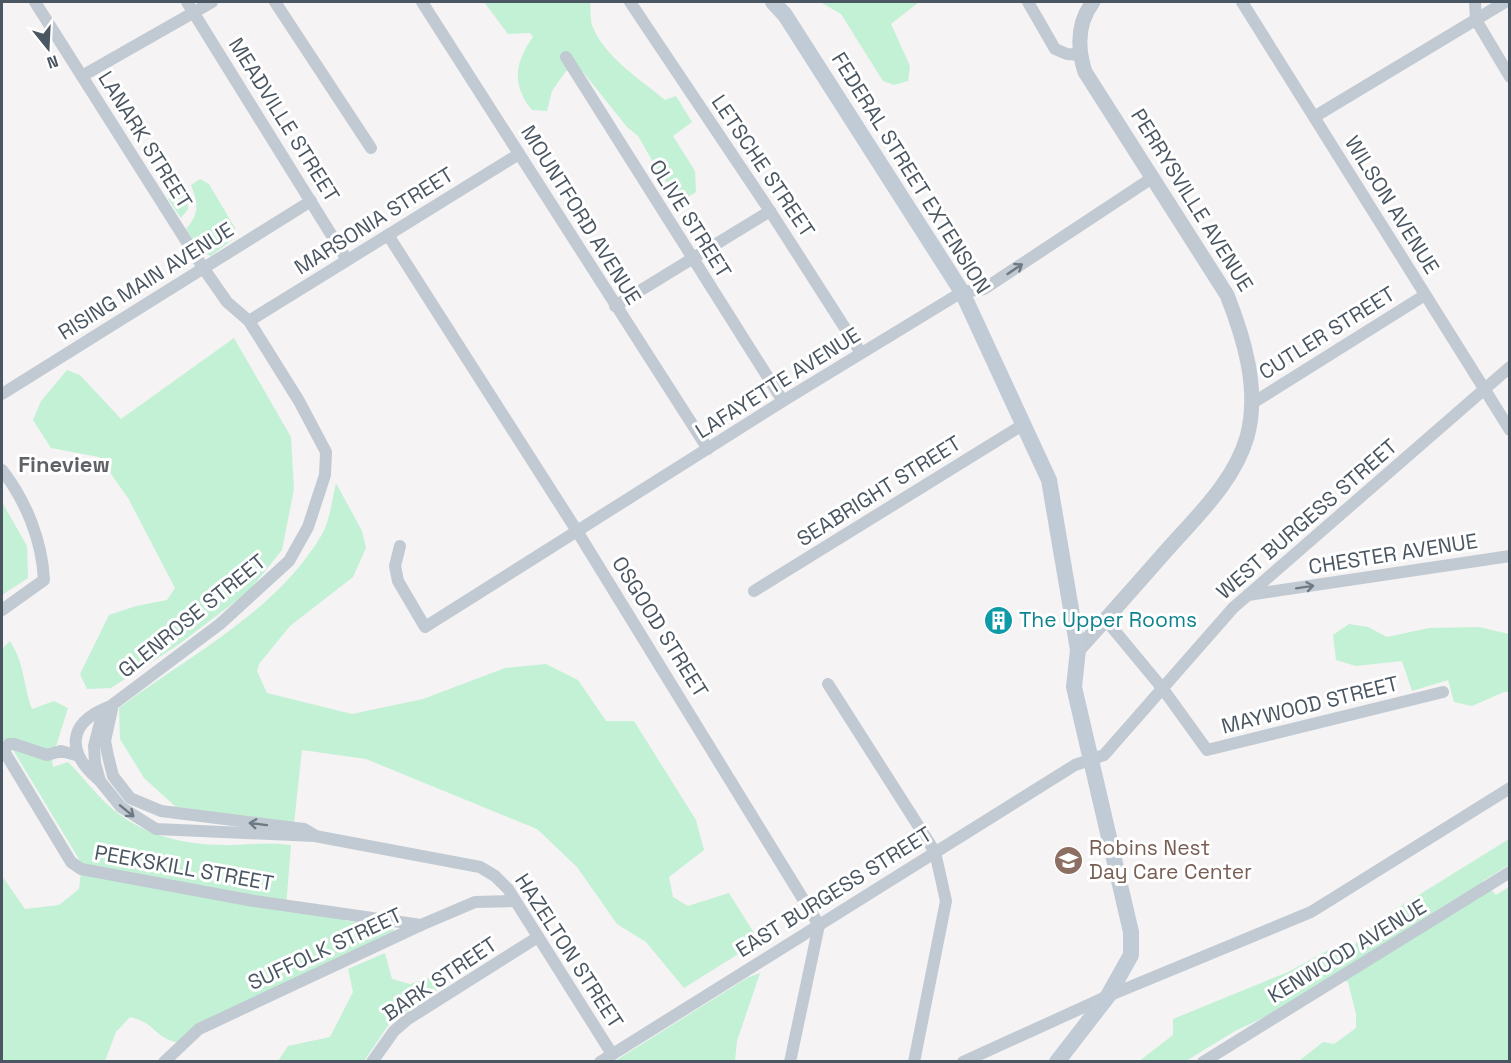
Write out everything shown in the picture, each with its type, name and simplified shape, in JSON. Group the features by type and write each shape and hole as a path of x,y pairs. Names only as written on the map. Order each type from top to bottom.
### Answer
{"main road":[{"name":"FEDERAL STREET EXTENSION","path":"773,2 785,15 962,292 1049,480 1078,650"},
{"path":"1057,1062 1108,996 1131,955 1131,932 1074,687 1078,650"}],"street":[{"name":"LANARK STREET","path":"35,2 204,269 227,302 249,321 326,452"},
{"path":"82,76 190,7 212,2"},
{"path":"275,2 371,148"},
{"name":"MOUNTFORD AVENUE","path":"422,2 708,449"},
{"name":"LETSCHE STREET","path":"630,2 770,211 861,353"},
{"path":"1028,2 1056,49 1067,54 1080,55"},
{"name":"PERRYSVILLE AVENUE","path":"1078,650 1204,508 1237,463 1247,435 1251,404 1248,363 1241,329 1227,295 1085,72 1080,55 1080,26 1093,2"},
{"name":"WILSON AVENUE","path":"1242,2 1509,430"},
{"path":"1475,2 1476,20 1509,77"},
{"path":"1314,117 1505,2"},
{"name":"MEADVILLE STREET","path":"190,7 347,260"},
{"name":"OLIVE STREET","path":"566,57 783,401"},
{"name":"MARSONIA STREET","path":"249,321 519,154"},
{"name":"LAFAYETTE AVENUE","path":"400,546 395,566 398,581 425,627 861,353 962,292 984,289 1152,178"},
{"name":"RISING MAIN AVENUE","path":"2,394 311,201"},
{"path":"615,306 770,211"},
{"name":"OSGOOD STREET","path":"388,235 578,531 819,925"},
{"name":"CUTLER STREET","path":"1251,404 1425,295"},
{"name":"WEST BURGESS STREET","path":"1090,759 1104,755 1110,749 1233,608 1509,367"},
{"name":"SEABRIGHT STREET","path":"754,591 1024,424"},
{"name":"GLENROSE STREET","path":"315,836 156,830 121,807 100,780 95,763 94,746 101,719 112,705 220,624 289,561 308,527 325,475 326,452"},
{"path":"2,470 18,491 28,513 43,566 44,580 2,610"},
{"name":"CHESTER AVENUE","path":"1247,595 1509,556"},
{"name":"MAYWOOD STREET","path":"1105,619 1163,689 1207,750 1443,692"},
{"path":"828,684 935,852 946,901 914,1062"},
{"path":"100,780 84,768 76,755 76,735 82,722 112,705"},
{"name":"GLENROSE STREET","path":"112,705 105,741 113,776 130,798 161,811 304,829 315,836"},
{"name":"PEEKSKILL STREET","path":"76,755 61,751 47,755 14,744 9,744 4,751 71,862 81,869 254,902 421,926"},
{"name":"EAST BURGESS STREET","path":"600,1062 1075,765 1090,759"},
{"path":"963,1062 1108,996 1311,912 1509,788"},
{"name":"HAZELTON STREET","path":"315,836 480,867 502,882 612,1054"},
{"name":"KENWOOD AVENUE","path":"1203,1062 1509,873"},
{"name":"SUFFOLK STREET","path":"164,1062 199,1029 421,926 475,902 515,902"},
{"path":"790,1062 819,925"},
{"name":"BARK STREET","path":"372,1062 382,1045 408,1019 538,937"}],"green space":[{"path":"484,2 590,2 592,25 605,47 624,67 665,100 676,96 692,122 673,136 695,171 696,192 685,199 676,194 660,174 638,136 627,127 583,72 566,71 552,91 547,111 532,110 521,91 518,73 522,55 533,37 530,33 508,34"},
{"path":"820,2 919,2 891,24 910,66 908,81 894,85 883,81 841,14"},
{"path":"200,179 209,184 235,228 233,239 211,256 198,250 186,229 196,213 195,197 191,185"},
{"path":"186,188 188,209 181,218 168,199"},
{"path":"234,338 291,437 294,489 282,550 249,591 178,645 111,688 87,689 80,674 109,615 136,606 167,600 175,588 128,498 99,457 51,448 33,420 41,401 67,370 80,375 121,419"},
{"path":"336,483 362,531 366,548 353,577 290,626 259,664 257,671 267,693 352,714 423,699 505,668 546,664 578,680 606,721 634,721 696,820 704,850 669,877 673,897 688,906 729,893 759,941 684,988 646,942 617,924 577,867 537,829 366,759 302,750 294,823 176,807 144,778 120,739 119,708 229,631 280,588 321,536 329,517"},
{"path":"2,502 27,546 28,578 2,595"},
{"path":"1349,624 1368,627 1387,637 1429,628 1479,627 1509,634 1509,692 1472,706 1454,702 1448,680 1412,691 1402,661 1356,666 1336,660 1333,635"},
{"path":"10,641 21,666 32,709 54,701 68,708 52,759 53,767 68,762 120,815 162,836 192,843 291,845 286,907 342,917 346,921 388,925 397,933 180,1043 165,1038 145,1023 130,1017 116,1032 105,1061 2,1061 2,876 25,909 59,905 79,889 82,864 10,745 2,740 2,649"},
{"path":"1509,839 1509,865 1483,881 1496,895 1509,887 1509,1061 1299,1061 1323,1042 1334,1044 1356,1028 1356,1014 1348,982 1339,977 1288,1006 1235,1031 1186,1061 1138,1062 1173,1035 1173,1019 1288,972 1334,947 1352,947 1380,919"},
{"path":"385,953 392,979 410,984 437,975 451,980 389,1024 364,1061 278,1061 288,1046 330,1037 353,992 348,969"},
{"path":"760,973 737,1041 735,1061 615,1061 747,978"}],"place":[{"name":"The Upper Rooms","path":"998,620"},
{"name":"Robins Nest Day Care Center","path":"1068,860"}],"district":[{"name":"Fineview","path":"64,464"}]}
